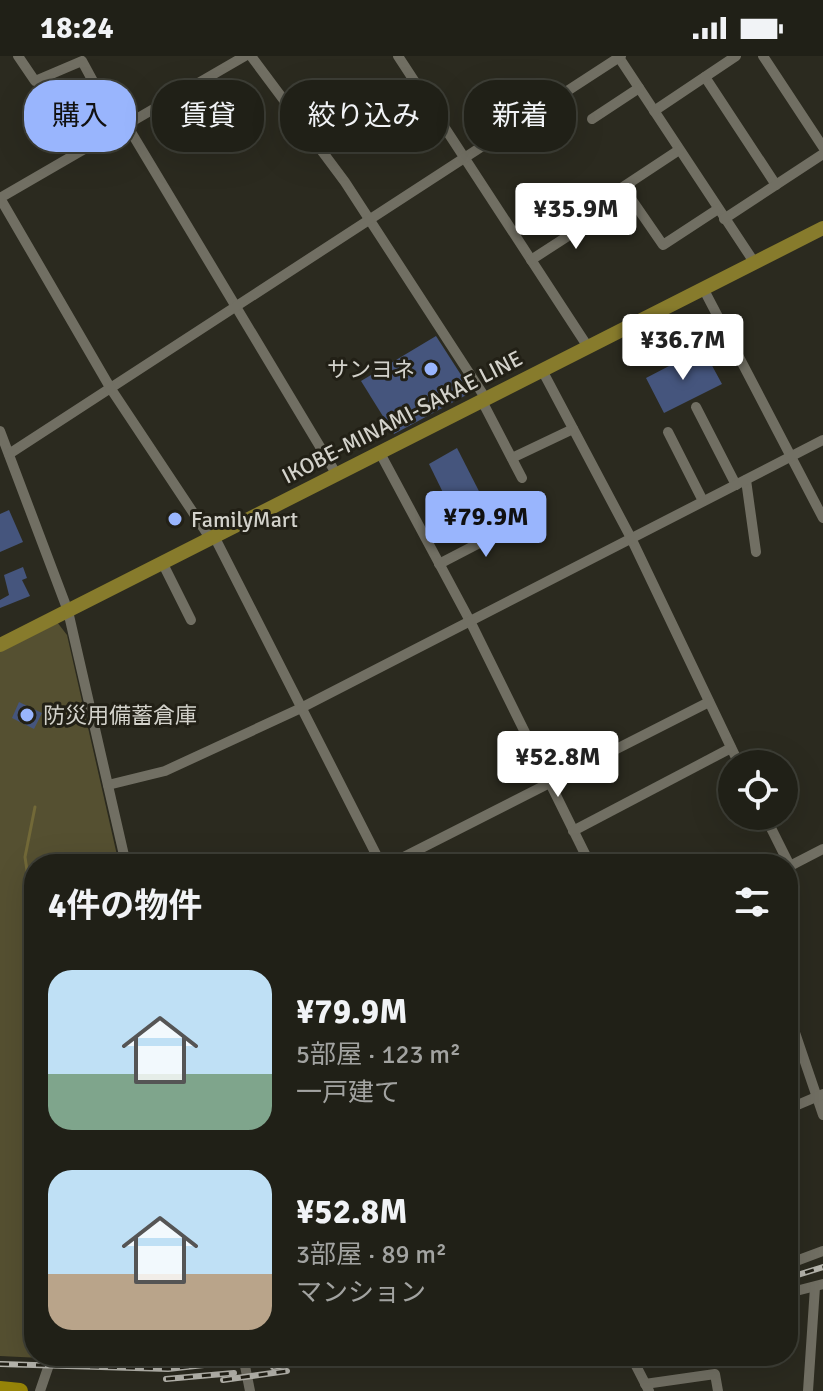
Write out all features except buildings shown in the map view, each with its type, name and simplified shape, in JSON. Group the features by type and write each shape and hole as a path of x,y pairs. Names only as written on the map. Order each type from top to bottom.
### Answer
{"highway":[{"path":"0,1389 20,1391"}],"main road":[{"name":"IKOBE-MINAMI-SAKAE LINE","path":"0,645 823,228"}],"street":[{"path":"18,56 35,81 83,58 94,80"},
{"path":"136,122 248,56 370,220 484,400 522,478"},
{"path":"398,56 588,347"},
{"path":"9,454 619,56 754,262"},
{"path":"654,111 736,56"},
{"path":"763,56 823,147"},
{"path":"705,77 776,185"},
{"path":"592,119 639,88"},
{"path":"136,140 337,475"},
{"path":"679,150 623,187 663,245 718,209"},
{"path":"83,152 0,198 111,389 212,537 376,854"},
{"path":"724,219 823,154"},
{"path":"531,260 602,214"},
{"path":"703,288 823,518"},
{"path":"542,370 631,538 731,748 573,831"},
{"path":"696,407 741,482 756,552"},
{"path":"512,458 573,429"},
{"path":"0,431 68,611 124,854"},
{"path":"668,432 703,501"},
{"path":"108,785 165,771 299,709 823,440"},
{"path":"380,453 470,621 584,854"},
{"path":"439,564 516,524"},
{"path":"162,562 191,620"},
{"path":"410,854 709,702"},
{"path":"772,830 783,854"},
{"path":"798,862 823,849"},
{"path":"798,1038 819,1094 823,1115"},
{"path":"798,1104 819,1094"},
{"path":"798,1259 823,1251"},
{"path":"798,1291 819,1286 808,1391"},
{"path":"40,1391 49,1366"},
{"path":"245,1366 250,1391"},
{"path":"636,1366 647,1388 715,1374 718,1391"}],"shaded area":[{"path":"57,622 67,635 117,854 24,854 24,1357 0,1356 0,651"}],"waterway":[{"path":"26,854 35,807"}],"railway":[{"path":"798,1275 823,1267"},
{"path":"0,1364 24,1365"},
{"path":"67,1366 168,1369 195,1366"},
{"path":"273,1367 280,1366"},
{"path":"223,1380 287,1371"},
{"path":"166,1379 234,1373"}],"place":[{"name":"サンヨネ","path":"431,369"},
{"name":"FamilyMart","path":"175,519"},
{"name":"防災用備蓄倉庫","path":"27,715"}]}
